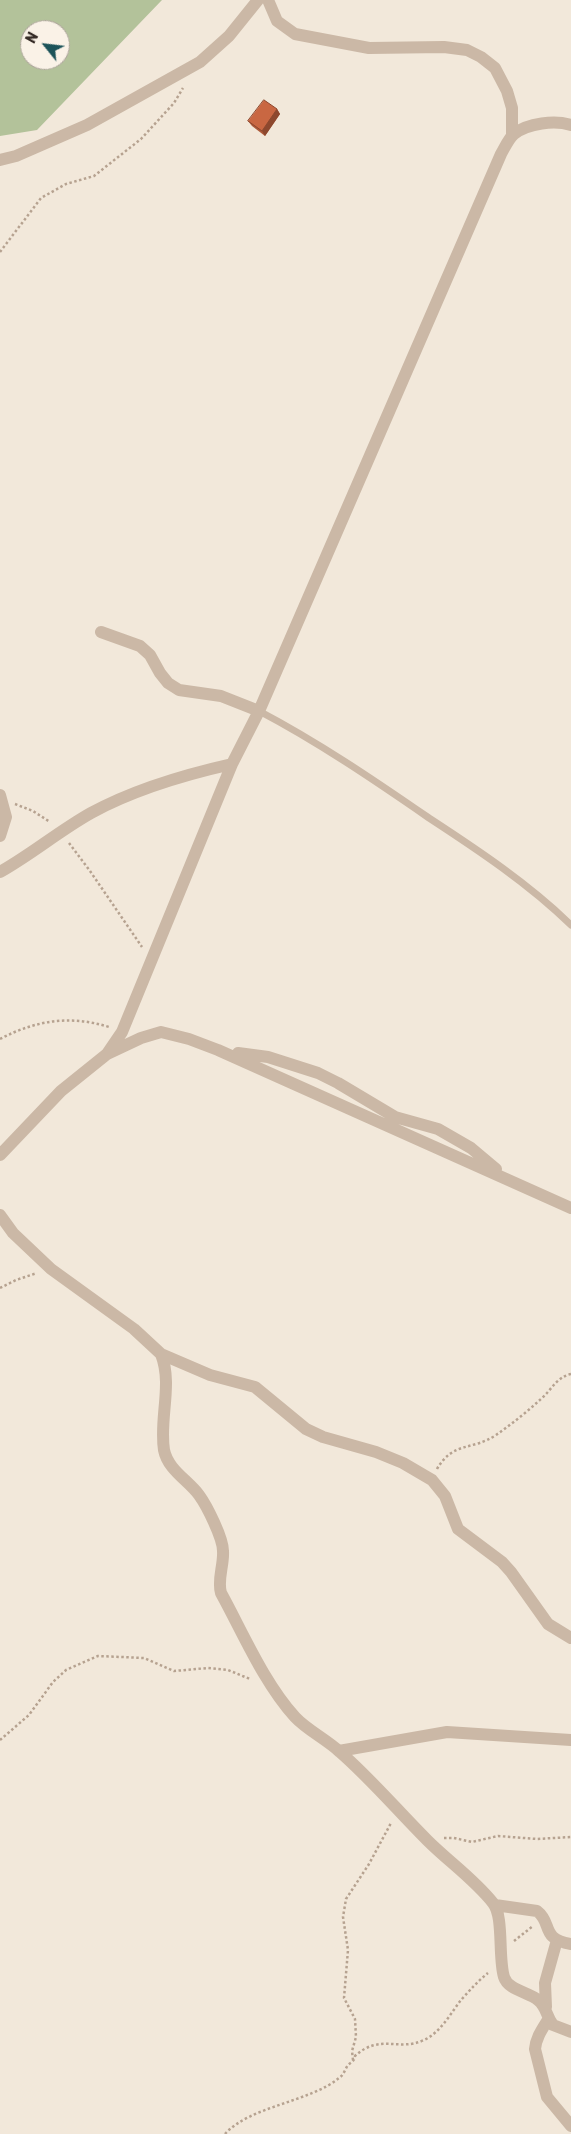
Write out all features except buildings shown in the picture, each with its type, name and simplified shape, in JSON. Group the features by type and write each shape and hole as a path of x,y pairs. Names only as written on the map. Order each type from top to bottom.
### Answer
{"street":[{"path":"0,160 16,156 87,126 200,62 229,36 258,0"},
{"path":"268,0 277,21 295,34 369,48 444,47 467,50 481,57 495,68 508,91 512,108 512,135"},
{"path":"107,1054 122,1032 232,764 259,711 501,154 512,135 525,127 562,122 571,125"},
{"path":"101,632 140,646 150,655 168,683 179,690 221,696 259,711"},
{"path":"0,872 92,813 151,786 188,774 232,764"},
{"path":"0,836 6,817 1,796"},
{"path":"122,1032 161,1032 189,1039 218,1050 571,1208"},
{"path":"0,1154 61,1091 107,1054 141,1038 161,1032"},
{"path":"218,1050 268,1057 318,1073 395,1117 445,1132 471,1148 510,1180"},
{"path":"0,1215 14,1233 50,1269 134,1329 161,1354 210,1375 255,1387 306,1429 323,1437 376,1452 403,1463 432,1480 445,1496 458,1529 502,1562 548,1624 571,1638"},
{"path":"161,1354 166,1368 164,1450 168,1460 182,1479 198,1495 222,1542 220,1583 222,1593 269,1681 295,1718 339,1751 399,1809 428,1841 456,1865 495,1905 500,1926 500,1956 505,1980 510,1985 537,1999 548,2013 553,2025 571,2032"},
{"path":"339,1751 447,1732 571,1740"},
{"path":"495,1905 532,1908 540,1913 547,1931 557,1940 571,1944"},
{"path":"557,1940 545,1983 548,2013 535,2049 547,2096 571,2126"}],"lane":[{"path":"259,711 320,745 454,835 555,909 571,925"}],"path":[{"path":"0,252 41,198 66,184 94,176 141,139 174,103 184,86"},
{"path":"1,796 33,811 60,832 90,871 151,961"},
{"path":"0,1038 46,1022 71,1020 90,1021 122,1032"},
{"path":"0,1288 16,1280 50,1269"},
{"path":"432,1480 448,1454 458,1449 482,1443 495,1436 543,1397 558,1379 571,1374"},
{"path":"0,1740 30,1715 53,1682 66,1670 80,1662 98,1656 144,1658 174,1671 208,1668 228,1670 250,1679"},
{"path":"354,2060 352,2060 352,2051 356,2037 354,2019 344,1998 348,1950 343,1918 346,1899 379,1847 399,1809"},
{"path":"428,1841 447,1837 472,1842 498,1836 571,1837"},
{"path":"225,2134 233,2125 246,2118 334,2082 354,2060 355,2056 372,2044 398,2044 425,2040 442,2025 500,1956 542,1918"}],"green space":[{"path":"0,0 162,0 37,130 0,136"}]}
